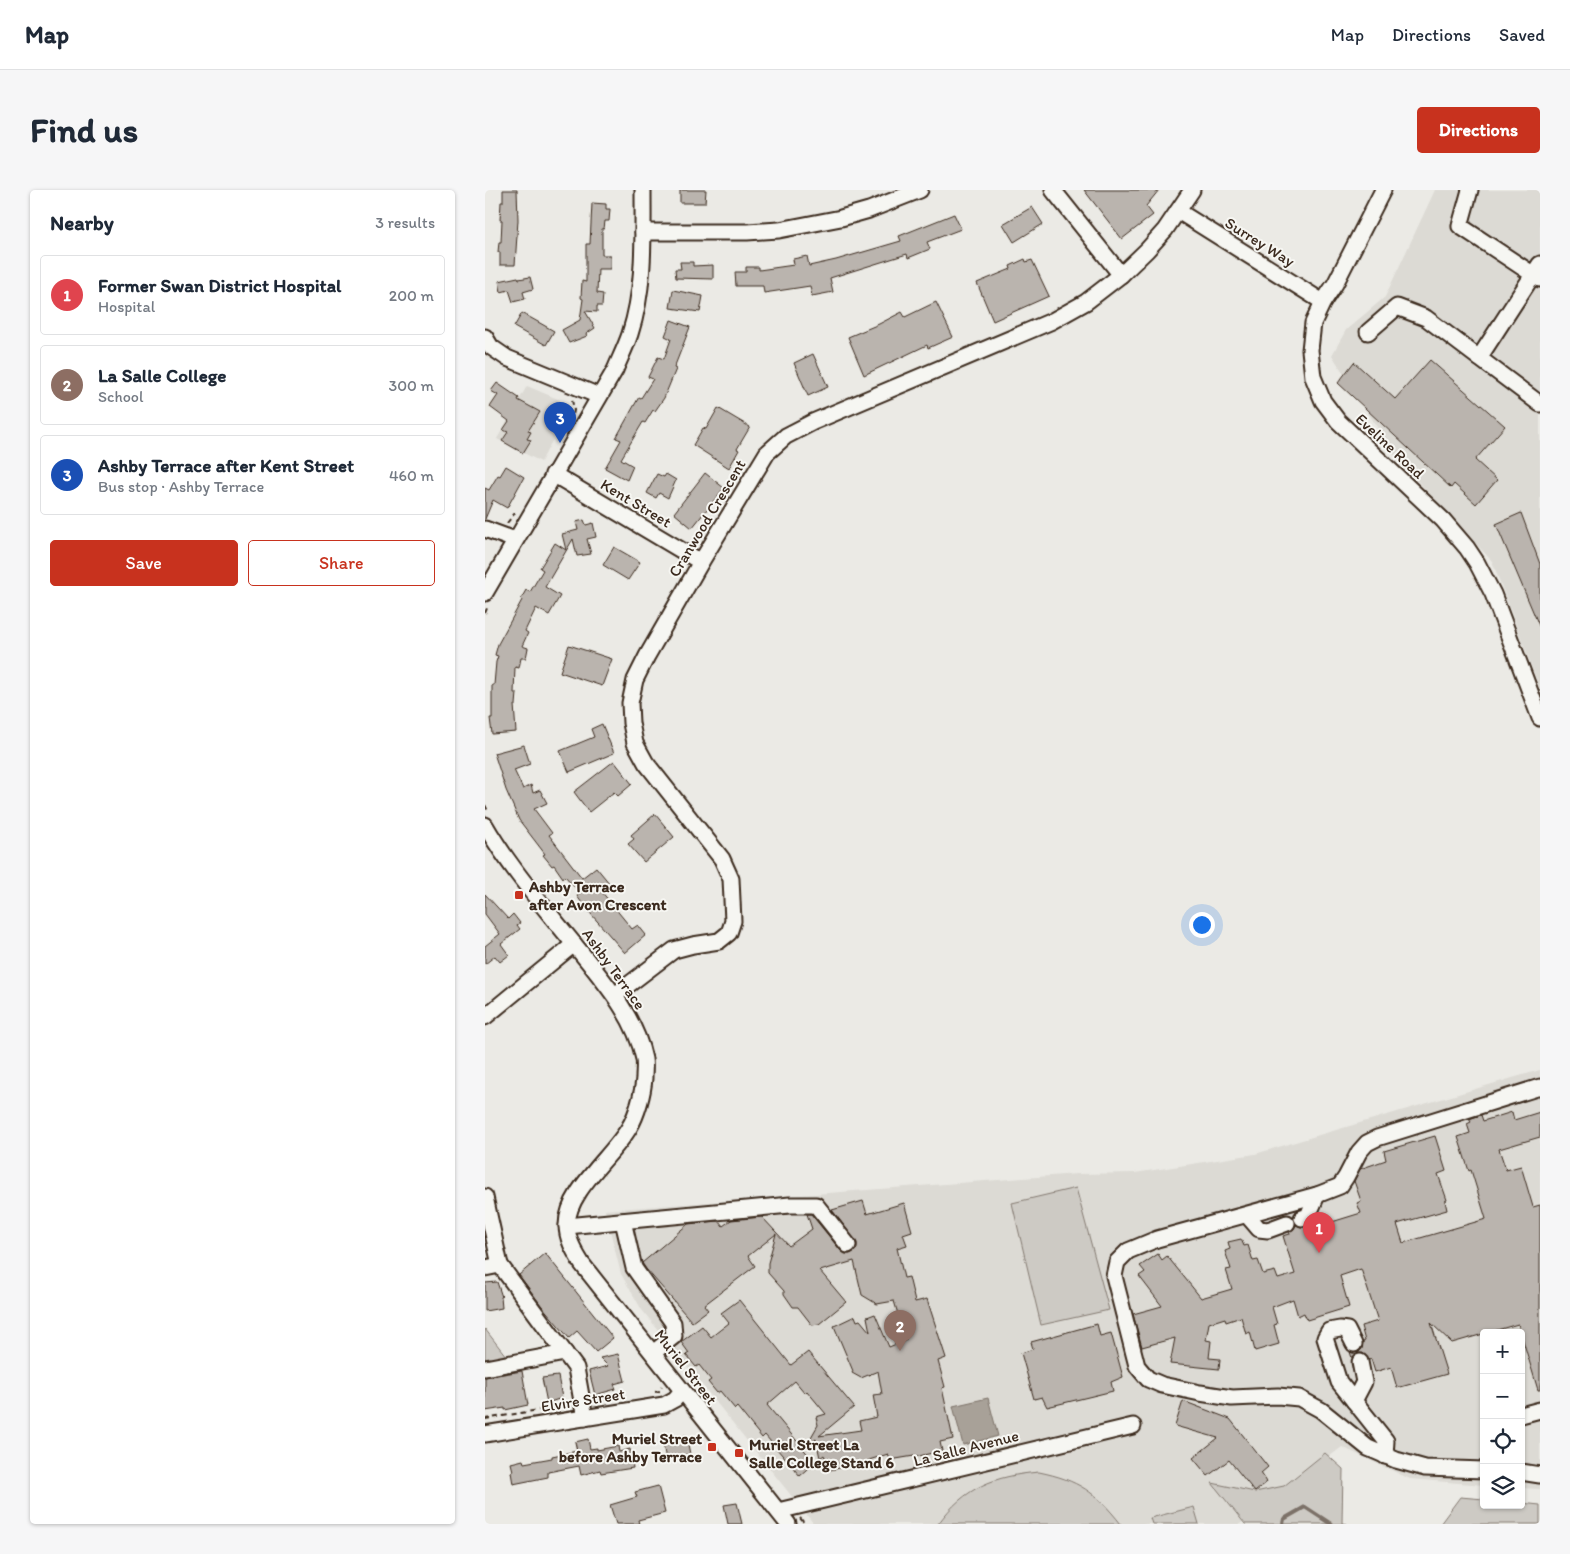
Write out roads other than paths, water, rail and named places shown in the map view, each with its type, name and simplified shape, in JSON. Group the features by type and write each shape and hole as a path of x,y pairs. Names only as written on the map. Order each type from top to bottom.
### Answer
{"street":[{"path":"485,593 615,370 630,334 640,288 643,190"},
{"path":"643,232 747,232 779,230 841,218 869,210 919,190"},
{"path":"1053,190 1121,274"},
{"name":"Cranwood Crescent","path":"615,996 674,950 693,944 719,941 729,934 733,921 731,879 722,858 646,763 635,743 630,703 635,680 647,656 767,453 786,436 813,422 1052,321 1087,302 1147,250 1165,230 1192,190"},
{"name":"Eveline Road","path":"1383,190 1313,323 1310,350 1313,377 1323,401 1338,422 1443,520 1477,563 1489,586 1540,718"},
{"path":"1470,190 1460,226 1538,272 1479,358"},
{"name":"Surrey Way","path":"1178,211 1323,302"},
{"path":"1368,332 1397,307 1426,318 1540,404"},
{"path":"485,337 491,347 507,358 599,396"},
{"name":"Kent Street","path":"553,474 701,562"},
{"path":"485,528 515,540"},
{"name":"Ashby Terrace","path":"487,819 512,866 615,996 634,1026 644,1060 643,1091 630,1127 611,1153 581,1186 568,1214 567,1226"},
{"path":"485,1017 574,944"},
{"path":"1480,1470 1425,1468 1385,1456 1368,1448 1321,1410 1299,1398 1278,1396 1232,1398 1200,1393 1148,1379 1137,1366 1114,1276 1117,1262 1128,1251 1157,1239 1317,1196 1339,1186 1359,1152 1367,1143 1377,1138 1540,1087"},
{"path":"1302,1218 1308,1216 1317,1196"},
{"path":"485,1197 500,1264 576,1368 584,1411"},
{"path":"567,1226 790,1205 816,1205 848,1245"},
{"path":"1247,1215 1259,1229 1268,1230 1287,1223"},
{"path":"623,1221 634,1268 673,1323 675,1336 653,1353"},
{"name":"Muriel Street","path":"567,1226 570,1243 582,1264 682,1391 785,1509 788,1524"},
{"path":"485,1268 500,1264"},
{"path":"1354,1344 1347,1330 1340,1328 1329,1331 1325,1338 1339,1382 1386,1441 1385,1456"},
{"path":"485,1368 565,1353"},
{"path":"1354,1401 1364,1382 1360,1362"},
{"name":"Elvire Street","path":"485,1434 584,1411 664,1405 675,1399 682,1391"},
{"path":"1525,1414 1540,1410"},
{"name":"La Salle Avenue","path":"785,1509 1133,1426"},
{"path":"1525,1470 1540,1475"}],"waterway":[{"path":"1283,1524 1284,1519 1305,1507 1331,1524"}],"place":[{"name":"Ashby Terrace after Kent Street","path":"560,443"},
{"name":"Ashby Terrace after Avon Crescent","path":"519,895"},
{"name":"Former Swan District Hospital","path":"1319,1253"},
{"name":"La Salle College","path":"900,1351"},
{"name":"Muriel Street before Ashby Terrace","path":"712,1447"},
{"name":"Muriel Street La Salle College Stand 6","path":"739,1453"}]}
